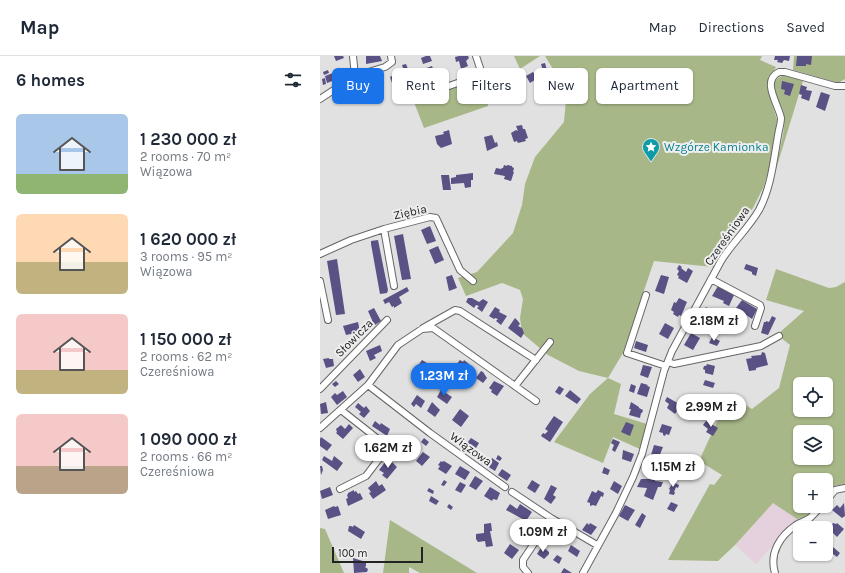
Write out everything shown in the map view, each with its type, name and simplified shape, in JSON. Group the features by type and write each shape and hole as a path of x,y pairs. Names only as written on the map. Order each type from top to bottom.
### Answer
{"street":[{"path":"353,56 355,68"},
{"path":"382,68 392,62 391,56"},
{"path":"449,86 480,75 480,68 476,56"},
{"name":"Czereśniowa","path":"583,573 597,545 616,513 633,477 642,454 667,364 679,337 729,248 744,232 760,208 770,182 781,120 770,87 772,77 779,72 844,88"},
{"path":"320,99 332,91"},
{"name":"Ziębia","path":"320,254 351,240 384,228 436,218 460,270 473,281"},
{"path":"384,228 394,286"},
{"path":"711,279 760,305 761,308 756,326"},
{"path":"320,281 328,320"},
{"path":"646,295 627,353 667,364 674,364 761,346 779,336"},
{"path":"320,428 368,385 398,345 422,328 455,310 460,310 536,360"},
{"name":"Słowicza","path":"320,389 388,320"},
{"path":"422,328 433,328 536,401"},
{"path":"515,386 550,342"},
{"name":"Wiązowa","path":"368,385 430,433 505,487"},
{"path":"340,489 366,476 388,447 341,410"},
{"path":"833,492 835,490 845,488"},
{"path":"512,492 551,518 597,545"},
{"path":"775,573 773,560 777,544 788,531 811,517 815,513"},
{"path":"528,573 523,567 523,560 551,518"}],"shaded area":[{"path":"773,503 797,519 793,521 793,523 756,564 735,545"}],"green space":[{"path":"514,56 540,56 522,68 520,68"},
{"path":"545,56 762,56 760,60 776,67 767,87 777,120 770,164 764,186 753,208 718,255 713,267 654,261 623,353 608,378 579,371 548,355 522,333 520,318 523,299 520,290 502,283 466,296 458,278 477,272 513,233 522,205 525,184 535,157 564,122 566,104 588,104 588,68 552,68"},
{"path":"794,56 845,56 845,79 838,83 793,70"},
{"path":"785,75 803,81 773,179 783,137 785,120 774,85 778,78"},
{"path":"457,85 457,104 488,104 488,106 424,128 415,104 449,104 449,88"},
{"path":"776,269 829,288 836,287 845,282 845,484 833,486 833,473 793,473 793,513 810,513 808,516 797,519 773,503 735,545 718,561 668,560 710,484 714,485 722,475 699,461 717,422 734,398 752,409 779,388 790,345 780,337 782,335 779,333 804,311 766,300"},
{"path":"608,378 621,384 614,414 647,424 642,450 613,437 603,463 554,442 590,394"},
{"path":"390,520 477,573 420,573 409,567 409,573 383,573"},
{"path":"320,528 325,529 344,573 320,573"}],"building":[{"path":"334,56 343,56 344,58 336,61"},
{"path":"366,56 380,56 382,61 366,64"},
{"path":"430,56 432,61 423,64 421,58"},
{"path":"468,56 469,58 466,61 468,66 461,68 459,61 456,62 455,57"},
{"path":"775,56 790,56 789,61 784,60 782,63 777,62 778,60 774,60"},
{"path":"797,56 812,56 811,65 806,64 806,66 796,66"},
{"path":"545,63 546,68 542,68 541,64"},
{"path":"406,64 408,68 403,68 402,65"},
{"path":"328,70 329,73 324,75 323,72"},
{"path":"533,72 534,80 530,83 526,76"},
{"path":"332,73 332,81 327,83 325,76"},
{"path":"325,78 326,84 323,85 322,79"},
{"path":"782,81 794,84 790,96 784,94 785,90 781,89"},
{"path":"801,85 807,87 806,90 812,91 809,101 801,98 802,95 799,94"},
{"path":"821,92 830,95 825,111 816,107"},
{"path":"522,125 528,138 525,139 526,141 518,143 517,141 514,142 511,133 516,130 518,131 516,126"},
{"path":"449,130 452,144 441,148 437,144 435,136 444,134 443,132"},
{"path":"492,135 498,146 487,151 484,137"},
{"path":"504,165 512,166 514,168 511,181 504,179 505,176 494,174 496,168 501,169"},
{"path":"473,173 471,187 465,188 464,183 451,184 451,178 456,177 456,175"},
{"path":"441,175 449,175 451,190 443,190"},
{"path":"430,226 436,241 427,244 421,230"},
{"path":"403,234 411,279 402,280 394,236"},
{"path":"378,240 388,290 387,293 380,294 371,244 371,241"},
{"path":"438,246 444,260 435,264 429,250"},
{"path":"337,259 345,314 336,315 327,261"},
{"path":"746,264 758,268 756,276 752,274 752,272 744,269"},
{"path":"679,265 686,272 688,268 693,271 687,283 678,278 679,276 677,275 679,271 677,269"},
{"path":"452,275 457,288 449,291 446,277"},
{"path":"661,275 669,277 664,294 655,291"},
{"path":"718,286 734,295 729,306 723,303 724,301 712,296"},
{"path":"407,287 409,291 399,297 402,303 394,308 394,306 392,307 389,302 385,304 383,300"},
{"path":"468,298 472,298 479,302 483,299 488,302 482,312 477,308 479,306 476,305 474,308 466,302"},
{"path":"679,298 687,302 681,316 679,315 678,317 673,314 674,312 671,310 674,302 676,303"},
{"path":"742,300 757,309 752,319 736,308"},
{"path":"495,307 500,310 499,312 507,316 501,325 496,321 498,319 494,319 489,316"},
{"path":"706,307 714,312 707,325 699,320"},
{"path":"374,308 381,321 375,325 372,323 368,311"},
{"path":"723,315 732,319 729,326 718,323"},
{"path":"772,316 776,318 768,335 761,333 764,322 769,322"},
{"path":"515,318 520,324 518,326 522,328 524,333 521,338 508,328"},
{"path":"358,322 360,332 346,335 343,326"},
{"path":"665,323 674,328 668,339 659,334"},
{"path":"691,333 700,338 693,350 684,345"},
{"path":"712,337 720,341 717,346 709,343"},
{"path":"636,341 648,345 646,352 634,348"},
{"path":"380,345 382,351 374,355 376,358 370,361 366,351"},
{"path":"762,352 765,353 768,365 749,371 746,359 752,358 751,356 761,355"},
{"path":"323,359 333,359 334,366 326,368"},
{"path":"422,360 427,363 419,374 420,375 417,380 411,376"},
{"path":"460,360 463,362 464,360 469,364 463,372 456,365"},
{"path":"707,364 715,366 713,375 705,373 705,370 703,369"},
{"path":"643,365 652,367 648,378 640,375"},
{"path":"360,369 365,377 358,382 353,375"},
{"path":"481,371 487,378 483,383 476,378"},
{"path":"705,380 715,383 713,388 703,385"},
{"path":"336,381 339,384 335,387 332,384"},
{"path":"494,381 504,386 497,396 491,392 492,390 489,388"},
{"path":"641,383 650,387 647,397 637,394"},
{"path":"631,384 636,386 634,393 629,391"},
{"path":"559,386 564,389 560,395 555,392"},
{"path":"441,390 452,397 447,404 437,397"},
{"path":"570,390 581,399 577,404 565,396"},
{"path":"343,391 347,397 337,405 331,397 335,393 337,395"},
{"path":"417,395 425,401 421,408 416,404 414,407 411,404"},
{"path":"667,397 681,405 675,414 667,408 669,404 665,401"},
{"path":"326,402 328,413 321,414 320,404"},
{"path":"432,402 440,410 435,417 427,411"},
{"path":"631,402 643,410 640,418 629,415"},
{"path":"358,403 364,408 366,406 370,411 364,418 359,414 361,412 355,407"},
{"path":"460,409 469,416 461,427 452,420"},
{"path":"554,416 563,422 550,442 541,436 543,433 545,434 548,431 545,429"},
{"path":"375,421 390,429 387,436 372,426"},
{"path":"706,421 718,428 713,436 706,432 708,429 703,425"},
{"path":"626,422 634,425 630,436 621,432"},
{"path":"349,424 353,428 343,439 336,433 336,429 341,425 345,429"},
{"path":"662,424 672,427 669,435 666,434 665,436 663,433 659,432"},
{"path":"321,437 332,445 327,451 320,446"},
{"path":"424,438 429,442 426,446 421,442"},
{"path":"471,438 479,443 476,448 467,443"},
{"path":"613,439 620,442 615,452 612,450 614,445 611,443"},
{"path":"364,441 374,447 373,448 376,451 371,458 367,458 359,452 360,451 358,449"},
{"path":"654,445 663,447 659,457 651,455"},
{"path":"623,450 634,454 631,462 622,459"},
{"path":"423,452 430,457 422,466 416,461"},
{"path":"498,455 502,458 500,461 496,459"},
{"path":"324,456 332,461 334,456 343,463 337,471 322,460"},
{"path":"492,458 499,463 495,471 487,466"},
{"path":"386,461 390,465 392,462 397,467 387,479 382,475 384,473 379,470"},
{"path":"441,461 444,461 452,466 446,474 438,469 440,466 438,465"},
{"path":"689,461 696,464 695,470 693,469 692,473 685,469"},
{"path":"657,462 661,463 660,468 657,467 654,475 646,472 646,466 649,464 654,466"},
{"path":"320,466 322,466 323,470 321,475"},
{"path":"460,466 470,472 465,480 455,474"},
{"path":"604,467 610,470 608,475 602,473"},
{"path":"502,469 511,475 507,481 498,475"},
{"path":"475,476 483,481 476,490 469,486"},
{"path":"641,479 655,479 655,481 663,482 661,487 658,487 653,500 644,496 647,488 637,487"},
{"path":"444,480 447,482 444,486 441,485"},
{"path":"532,480 540,485 535,493 527,488"},
{"path":"376,481 379,486 382,484 386,490 373,499 368,488"},
{"path":"614,481 622,486 618,494 610,489"},
{"path":"460,482 466,485 461,493 455,490"},
{"path":"673,482 679,485 678,488 676,487 674,495 669,494 669,489"},
{"path":"551,485 557,488 553,495 556,497 551,504 544,499"},
{"path":"330,487 333,495 322,499 320,491"},
{"path":"490,487 500,493 497,500 493,499 492,501 484,496"},
{"path":"429,488 434,491 433,494 427,491"},
{"path":"354,490 354,492 356,491 358,494 360,493 363,499 348,506 346,499 348,498 347,495"},
{"path":"598,490 604,493 603,497 601,496 596,506 590,506 590,503 587,502 592,491 596,493"},
{"path":"431,496 439,501 436,505 429,501"},
{"path":"671,502 678,505 674,512 667,509"},
{"path":"844,503 845,516 842,518 833,511 837,505 840,508"},
{"path":"449,504 453,507 451,510 447,507"},
{"path":"510,504 517,509 520,504 532,512 526,521 506,510"},
{"path":"625,505 635,510 628,521 619,516"},
{"path":"338,506 341,515 328,519 325,510"},
{"path":"642,513 646,516 640,528 635,525"},
{"path":"491,523 492,531 490,531 493,546 486,547 485,541 478,542 476,539 476,534 484,533 484,524"},
{"path":"587,523 597,527 591,535 582,530"},
{"path":"833,523 837,523 844,529 837,537 833,533"},
{"path":"354,525 365,532 361,539 348,531 349,526 353,527"},
{"path":"555,527 570,537 566,542 561,539 559,541 550,535"},
{"path":"522,530 528,534 523,543 510,536 514,531 519,535"},
{"path":"510,544 519,550 512,559 504,553"},
{"path":"571,545 580,551 577,557 568,551"},
{"path":"542,546 549,552 544,559 537,554"},
{"path":"833,547 840,553 837,557 833,554"},
{"path":"557,555 562,558 559,564 553,560"},
{"path":"353,558 366,562 365,567 368,569 367,572 354,573"},
{"path":"564,568 572,573 561,573"}],"place":[{"name":"Wzgórze Kamionka","path":"651,162"}]}
